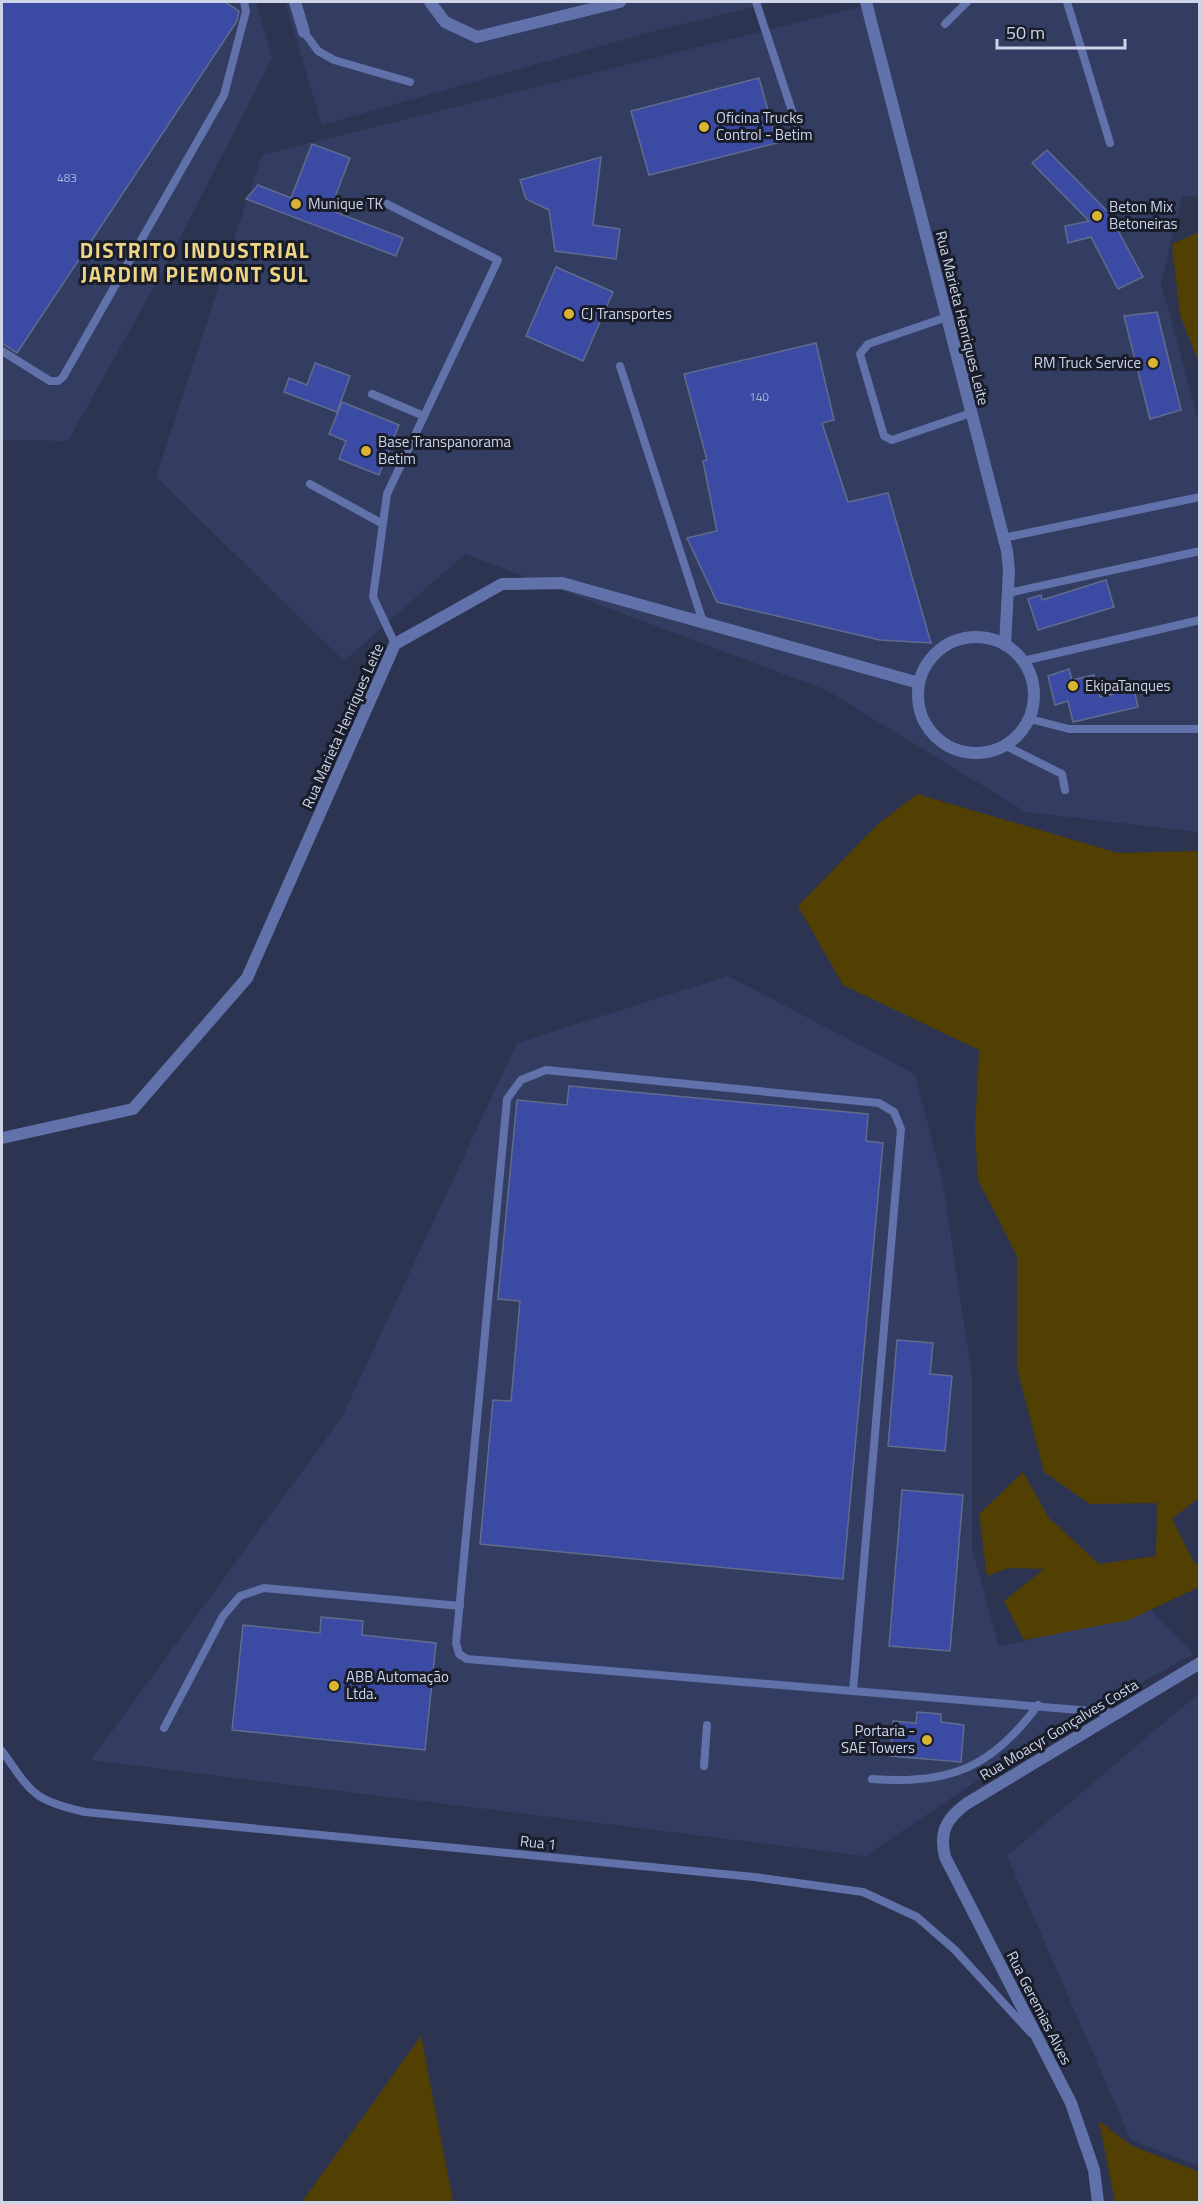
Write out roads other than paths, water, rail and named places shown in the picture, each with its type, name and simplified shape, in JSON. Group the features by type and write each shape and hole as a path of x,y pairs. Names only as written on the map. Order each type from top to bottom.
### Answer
{"street":[{"path":"295,2 304,32"},
{"path":"430,2 445,22 477,38 620,2"},
{"name":"Rua Marieta Henriques Leite","path":"866,2 1003,537 1009,571 1005,645"},
{"name":"Rua Marieta Henriques Leite","path":"2,1138 133,1109 247,978 395,644 502,584 562,583 919,683"},
{"path":"982,637 1005,645 1023,661 1033,683 1034,707 1030,719 1020,734 1006,746 988,752 970,753 947,746 933,734 923,719 918,695 919,683 926,666 937,652 958,640 982,637"},
{"name":"Rua Moacyr Gonçalves Costa","path":"942,1831 951,1815 966,1804 1200,1663"},
{"name":"Rua Geremias Alves","path":"942,1831 945,1857 1071,2103 1094,2170 1098,2202"}],"lane":[{"path":"2,351 50,381 57,381 63,377 224,95 246,11 244,2"},
{"path":"756,2 798,129"},
{"path":"945,24 967,2"},
{"path":"1066,2 1110,143"},
{"path":"304,32 318,51 334,60 410,82"},
{"path":"387,204 498,260 387,494 373,597 395,644"},
{"path":"947,317 868,344 860,354 884,436 892,440 971,413"},
{"path":"620,366 703,622"},
{"path":"372,394 424,416"},
{"path":"310,484 383,524"},
{"path":"1003,537 1200,497"},
{"path":"1008,593 1200,551"},
{"path":"1023,661 1200,620"},
{"path":"1030,719 1069,729 1200,729"},
{"path":"1006,746 1062,774 1065,789"},
{"path":"853,1691 901,1129 894,1112 879,1103 546,1070 521,1080 507,1099 456,1643 459,1654 467,1659 1116,1713"},
{"path":"164,1728 223,1616 240,1596 264,1588 460,1606"},
{"path":"872,1779 903,1781 932,1779 964,1770 1017,1734 1038,1705"},
{"path":"704,1766 706,1725"},
{"name":"Rua 1","path":"2,1751 31,1792 52,1805 85,1812 754,1877 863,1892 917,1917 955,1950 1040,2042"}],"place":[{"name":"Oficina Trucks Control - Betim","path":"704,127"},
{"name":"Munique TK","path":"296,204"},
{"name":"Beton Mix Betoneiras","path":"1097,216"},
{"name":"CJ Transportes","path":"569,314"},
{"name":"RM Truck Service","path":"1153,363"},
{"name":"Base Transpanorama Betim","path":"366,451"},
{"name":"EkipaTanques","path":"1073,686"},
{"name":"ABB Automação Ltda.","path":"334,1686"},
{"name":"Portaria - SAE Towers","path":"927,1740"}],"district":[{"name":"DISTRITO INDUSTRIAL JARDIM PIEMONT SUL","path":"195,263"}]}
